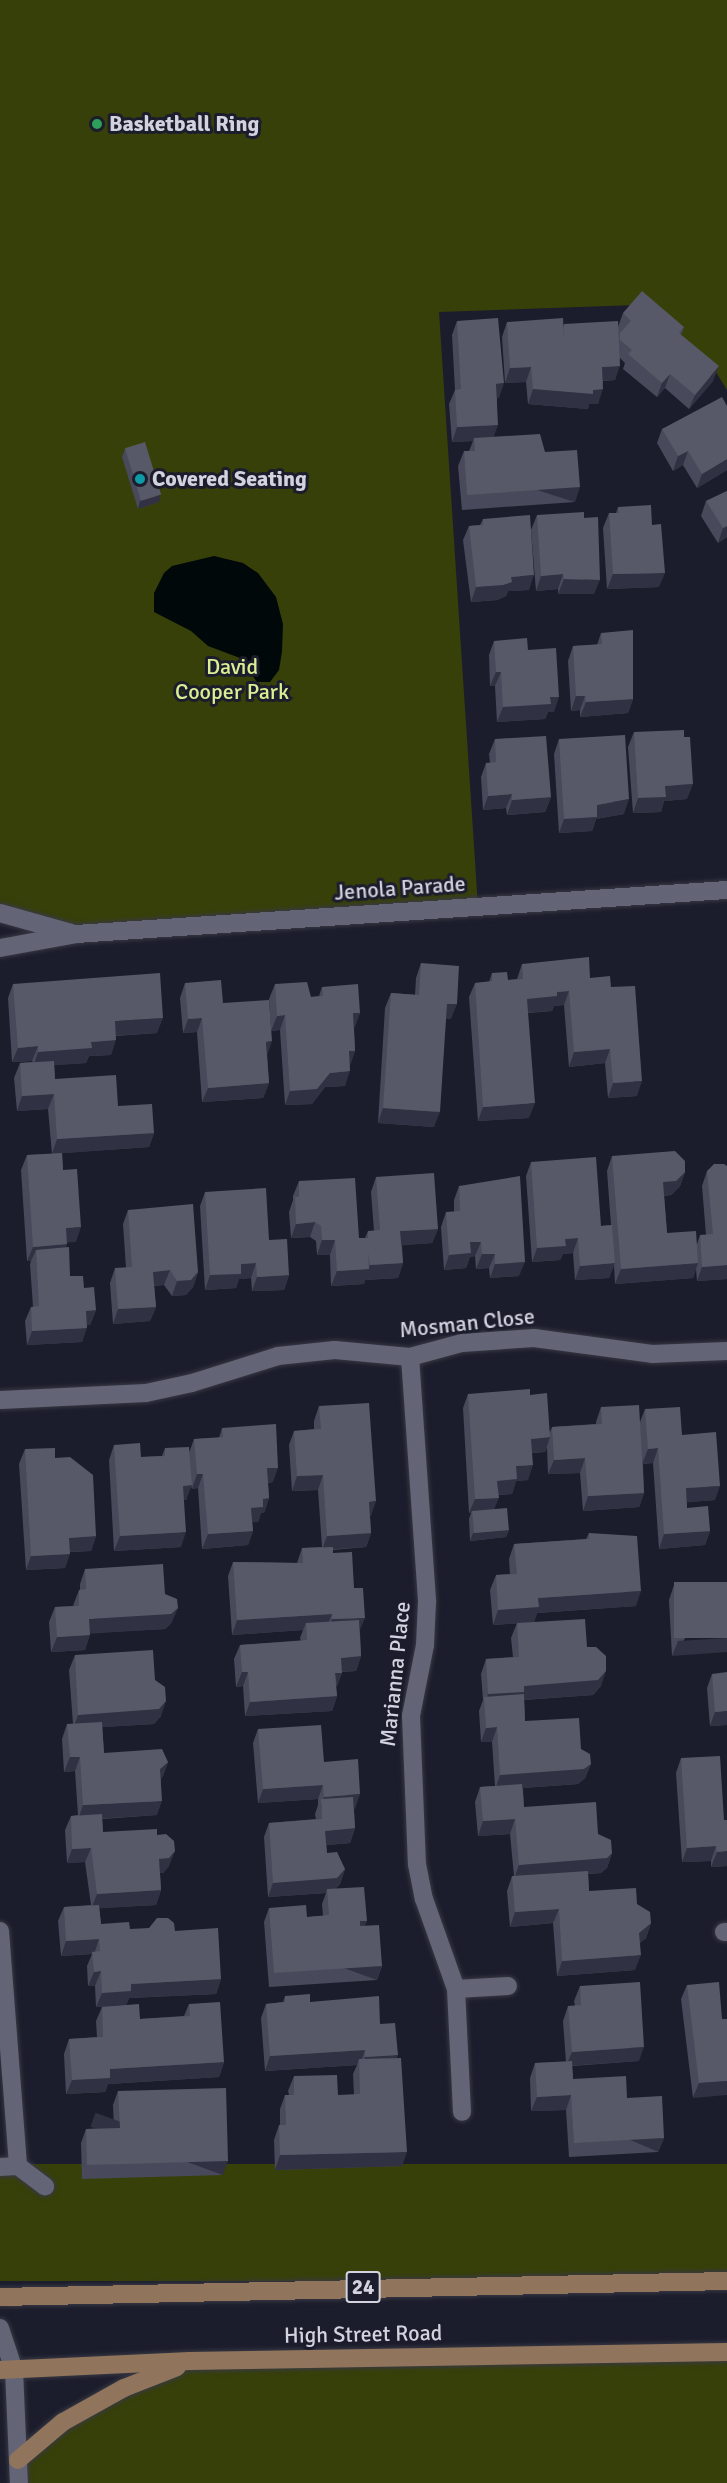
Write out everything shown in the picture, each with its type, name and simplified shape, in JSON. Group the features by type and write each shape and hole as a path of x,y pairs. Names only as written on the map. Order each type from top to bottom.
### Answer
{"main road":[{"name":"High Street Road","path":"0,2297 727,2281"},
{"name":"High Street Road","path":"7,2370 190,2361 727,2352"},
{"path":"18,2460 63,2422 124,2388 190,2361"}],"street":[{"name":"Jenola Parade","path":"0,948 76,934 727,890"},
{"name":"Jenola Parade","path":"0,913 76,934"},
{"name":"Mosman Close","path":"0,1403 146,1393 192,1383 278,1356 308,1352 361,1350 410,1357 462,1343 534,1338 652,1354 727,1351"},
{"name":"Marianna Place","path":"410,1357 428,1602 425,1645 411,1716 417,1864 424,1899 456,1989 462,2112"},
{"path":"0,1931 9,2167 45,2186"},
{"path":"456,1989 508,1986"},
{"path":"0,2328 7,2370 19,2483"}],"green space":[{"name":"David Cooper Park","path":"0,0 727,0 727,390 711,364 636,305 439,312 478,907 76,934 0,913"},
{"path":"0,2164 727,2164 727,2281 0,2281"},
{"path":"727,2352 727,2483 19,2483 35,2444 190,2361"}],"shaded area":[{"path":"214,556 243,563 258,573 276,597 283,624 282,652 279,670 270,682 257,682 240,658 208,646 191,631 154,612 154,593 164,573 172,566"}],"building":[{"path":"642,291 684,327 679,333 719,366 695,395 670,374 662,383 628,354 632,350 620,340 620,333 631,321 623,313"},
{"path":"498,318 504,383 496,384 498,425 457,427 455,390 461,389 457,321"},
{"path":"563,318 564,339 564,324 618,321 620,366 602,367 603,389 593,390 593,394 533,389 531,367 510,368 507,322"},
{"path":"722,397 727,406 727,459 702,474 688,451 678,456 662,429"},
{"path":"540,434 545,452 577,450 580,487 467,495 464,451 475,451 474,438"},
{"name":"Covered Seating","path":"145,442 161,495 141,501 125,448"},
{"path":"727,491 727,526 723,528 706,501"},
{"path":"651,505 652,525 661,524 665,573 613,574 609,513 619,513 618,507"},
{"path":"584,512 584,518 598,517 600,580 564,579 563,574 541,576 537,515"},
{"path":"530,515 534,575 511,577 512,582 503,585 476,587 469,526 483,525 483,519"},
{"path":"633,630 633,699 586,702 585,696 576,696 573,646 602,644 601,633"},
{"path":"527,638 528,650 556,648 559,697 550,697 551,704 503,707 501,672 496,672 494,641"},
{"path":"684,730 684,737 690,737 693,784 665,786 666,797 638,798 634,732"},
{"path":"625,735 629,799 597,805 597,817 564,819 559,739"},
{"path":"546,736 551,797 512,800 512,794 488,796 486,763 496,762 495,739"},
{"path":"589,957 590,978 610,976 611,987 635,986 642,1081 613,1083 610,1049 574,1052 569,991 557,992 557,996 527,999 535,1103 483,1107 475,983 492,981 492,973 507,972 508,980 523,979 522,964"},
{"path":"421,963 459,966 457,1004 447,1004 440,1112 383,1108 391,993 419,995"},
{"path":"160,973 163,1018 115,1021 116,1040 91,1042 92,1048 38,1052 38,1046 18,1048 13,984"},
{"path":"221,980 223,1003 269,1000 272,1041 266,1042 269,1083 208,1088 202,1018 188,1019 185,983"},
{"path":"307,982 311,997 323,996 322,987 358,984 360,1013 353,1013 355,1051 349,1051 350,1071 330,1073 317,1089 290,1091 285,1015 277,1016 275,984"},
{"path":"54,1061 55,1079 116,1075 118,1106 152,1104 154,1133 57,1139 54,1094 22,1096 20,1063"},
{"path":"675,1151 685,1161 685,1172 676,1181 663,1182 667,1233 696,1231 698,1263 621,1269 612,1156"},
{"path":"62,1153 63,1170 77,1169 81,1227 66,1228 67,1244 33,1247 27,1155"},
{"path":"596,1157 601,1226 612,1225 615,1263 580,1266 578,1238 565,1239 566,1246 537,1248 531,1162"},
{"path":"714,1164 727,1166 727,1265 702,1267 700,1235 713,1234 707,1171"},
{"path":"434,1173 438,1229 400,1231 403,1263 370,1265 368,1253 369,1269 337,1271 335,1240 322,1240 321,1226 315,1222 296,1224 295,1197 299,1197 299,1181 355,1178 359,1238 368,1238 368,1231 380,1230 376,1177"},
{"path":"520,1176 525,1262 495,1264 495,1254 482,1254 481,1242 470,1242 471,1253 449,1255 446,1212 460,1211 459,1186"},
{"path":"266,1188 269,1240 287,1239 289,1275 257,1277 256,1263 241,1264 241,1274 210,1275 205,1192"},
{"path":"193,1204 198,1272 191,1280 177,1281 170,1270 153,1272 156,1307 118,1309 115,1268 132,1267 128,1210"},
{"path":"69,1247 70,1276 83,1276 84,1288 94,1287 96,1310 86,1311 87,1328 32,1331 31,1307 39,1306 36,1250"},
{"path":"530,1389 530,1395 547,1393 550,1437 531,1439 533,1465 516,1466 517,1479 497,1481 499,1498 475,1499 468,1394"},
{"path":"369,1403 376,1501 369,1502 371,1533 327,1536 323,1475 297,1476 294,1431 321,1429 319,1406"},
{"path":"639,1405 644,1493 588,1496 585,1458 554,1460 552,1427 602,1424 601,1407"},
{"path":"680,1407 682,1435 716,1432 720,1486 686,1488 687,1508 708,1506 710,1531 664,1534 658,1448 648,1449 645,1409"},
{"path":"276,1424 278,1468 267,1468 269,1498 263,1499 263,1507 251,1508 253,1531 208,1534 203,1474 197,1474 194,1439 223,1437 222,1428"},
{"path":"140,1443 141,1457 165,1456 165,1448 189,1447 192,1485 183,1486 186,1532 120,1536 114,1445"},
{"path":"55,1448 55,1458 70,1457 93,1475 96,1536 69,1538 70,1554 31,1556 25,1449"},
{"path":"507,1508 509,1530 474,1533 472,1511"},
{"path":"589,1533 637,1536 641,1591 538,1598 539,1607 498,1610 496,1575 517,1574 514,1544 589,1539"},
{"path":"333,1547 333,1553 352,1552 354,1588 363,1588 365,1618 332,1619 332,1614 237,1620 233,1562 303,1563 302,1548"},
{"path":"163,1564 165,1594 177,1599 178,1608 171,1614 89,1619 90,1635 57,1637 55,1607 79,1606 79,1590 86,1589 85,1569"},
{"path":"674,1582 727,1582 727,1638 674,1638"},
{"path":"585,1619 587,1647 596,1647 606,1656 606,1671 598,1680 524,1686 524,1692 488,1694 486,1659 519,1657 517,1623"},
{"path":"359,1620 361,1656 341,1658 342,1673 335,1673 337,1696 250,1702 248,1672 242,1672 240,1645 307,1640 306,1623"},
{"path":"153,1650 155,1680 165,1687 166,1701 159,1709 78,1715 75,1655"},
{"path":"727,1672 727,1711 715,1712 712,1674"},
{"path":"524,1694 525,1721 579,1718 581,1749 590,1754 591,1764 584,1769 500,1775 497,1727 486,1728 484,1697"},
{"path":"102,1722 104,1753 162,1749 168,1762 160,1769 162,1801 83,1805 80,1757 70,1757 67,1724"},
{"path":"321,1725 324,1762 358,1759 360,1794 324,1797 323,1785 263,1789 258,1729"},
{"path":"720,1756 724,1820 727,1820 727,1851 717,1852 716,1846 687,1848 681,1758"},
{"path":"522,1784 524,1807 596,1802 598,1834 611,1840 612,1853 607,1858 519,1865 515,1819 483,1821 480,1787"},
{"path":"353,1797 355,1828 325,1831 327,1853 337,1852 345,1869 337,1878 273,1883 269,1823 322,1819 321,1799"},
{"path":"102,1814 103,1832 157,1829 157,1835 166,1834 174,1841 175,1851 169,1858 159,1859 161,1890 97,1894 91,1848 72,1849 71,1816"},
{"path":"588,1871 589,1891 636,1888 637,1904 650,1912 651,1923 639,1933 641,1955 562,1961 559,1909 515,1912 512,1876"},
{"path":"364,1887 367,1921 360,1921 360,1926 379,1925 382,1966 274,1973 269,1908 306,1905 307,1917 329,1915 327,1889"},
{"path":"99,1905 101,1924 129,1922 130,1929 149,1928 157,1918 168,1918 174,1923 175,1931 218,1928 221,1979 131,1984 131,1991 102,1993 101,1971 94,1972 92,1952 100,1951 99,1939 66,1941 64,1907"},
{"path":"640,1982 644,2047 572,2052 568,2006 581,2005 580,1986"},
{"path":"719,1982 722,2019 727,2019 727,2081 699,2083 687,1985"},
{"path":"310,1994 310,2002 379,1996 380,2024 395,2023 398,2055 365,2057 365,2050 270,2056 266,2004 285,2002 285,1996"},
{"path":"220,2002 224,2062 110,2069 110,2078 72,2080 69,2039 103,2037 102,2007 139,2004 140,2019 190,2016 189,2004"},
{"path":"401,2058 407,2152 280,2155 279,2125 286,2125 285,2095 294,2095 294,2076 337,2075 338,2095 360,2094 359,2059"},
{"path":"572,2061 573,2079 626,2076 627,2098 662,2096 664,2138 574,2143 571,2095 537,2097 535,2063"},
{"path":"226,2088 228,2161 87,2165 86,2129 120,2128 118,2091"}],"place":[{"name":"Basketball Ring","path":"97,124"},
{"name":"Covered Seating","path":"140,479"}]}
